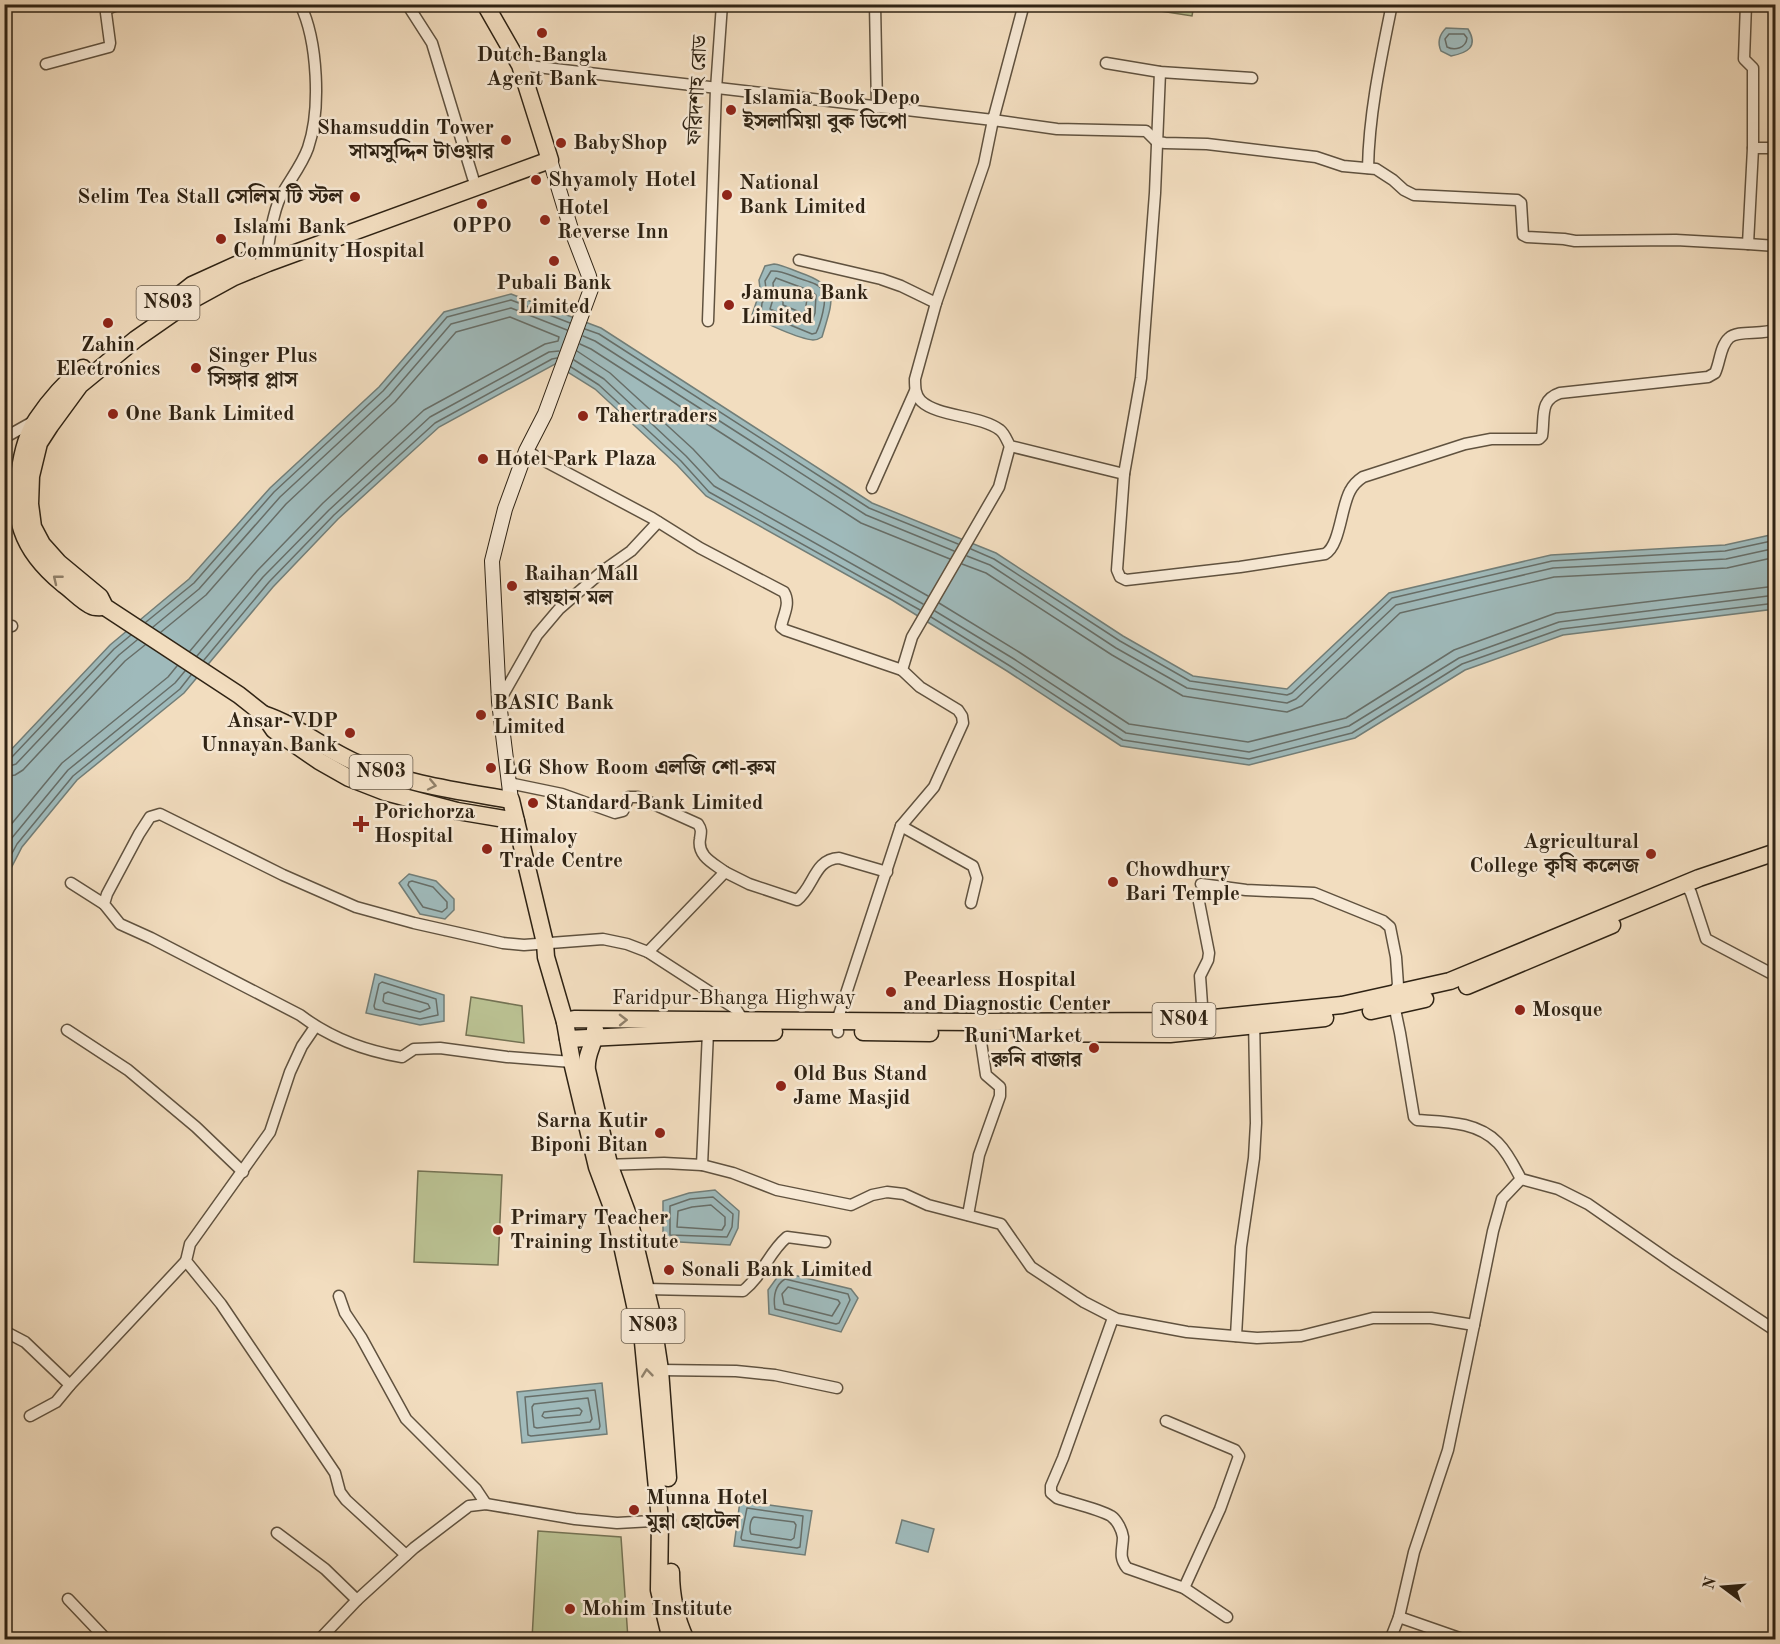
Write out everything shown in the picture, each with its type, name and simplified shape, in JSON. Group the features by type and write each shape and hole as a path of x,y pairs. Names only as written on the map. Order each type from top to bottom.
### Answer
{"highway":[{"path":"485,4 520,65 548,154"},
{"name":"N803","path":"548,154 267,258 226,269 192,285 74,375 43,423 27,440 19,474 17,503 21,530 32,550 50,574 93,607 112,612 263,714 280,720 356,763 389,775 511,800 545,943 546,957 565,1022 572,1062 603,1165 643,1342 665,1520 671,1589 686,1640"},
{"name":"N803","path":"267,258 473,178 548,154"},
{"name":"N803","path":"263,714 274,730 319,761 349,778 385,792 457,811 516,821"},
{"name":"Faridpur-Bhanga Highway","path":"568,1039 594,1029 677,1026 743,1020 837,1026 1169,1027 1254,1020 1342,1005 1393,1001 1524,956 1776,852"},
{"name":"Faridpur-Bhanga Highway","path":"1688,889 1776,864"},
{"name":"N803","path":"545,943 554,953 568,1005 594,1029 586,1063 603,1165 627,1215 646,1289 660,1370 665,1428 665,1520 659,1590 671,1640"},
{"name":"Faridpur-Bhanga Highway","path":"565,1022 574,1019 594,1029"},
{"name":"Faridpur-Bhanga Highway","path":"1169,1027 1203,1019 1254,1020"},
{"name":"Faridpur-Bhanga Highway","path":"677,1026 708,1032 837,1026"}],"main road":[{"path":"511,800 499,702 492,561 504,509 526,451 545,414 591,289 589,276 571,229 548,154"}],"street":[{"path":"46,64 109,47 106,9 120,4"},
{"path":"267,258 279,199 308,150 315,118 314,49 306,17 300,4"},
{"path":"407,4 432,43 473,178"},
{"name":"ফরিদশাহ রোড","path":"708,321 716,89 722,4"},
{"path":"875,4 877,107"},
{"path":"872,488 915,391 915,379 936,303 984,164 993,120 1024,4"},
{"path":"1368,168 1368,141 1392,4"},
{"path":"1746,4 1744,59 1753,68 1753,148 1748,244"},
{"path":"1106,63 1160,72 1252,78"},
{"path":"520,65 1057,129 1146,131 1157,142 1224,146 1316,156 1343,166 1376,170 1414,195 1517,200 1521,203 1522,234 1527,237 1575,241 1676,240 1776,246"},
{"path":"1160,72 1141,378 1124,474 1117,570 1120,577 1126,580 1240,567 1325,554 1335,542 1348,493 1363,477 1465,444 1491,439 1539,439 1542,436 1545,405 1552,396 1708,377 1715,373 1729,337 1770,332 1776,329"},
{"path":"1753,148 1776,148"},
{"path":"799,260 881,279 936,303"},
{"path":"902,670 912,637 999,487 1010,446 1002,431 990,424 929,406 919,400 915,391"},
{"path":"4,438 43,423"},
{"path":"1010,446 1124,474"},
{"path":"526,451 784,592 787,604 781,627 785,630 902,670 920,687 958,710 963,716 963,723 934,787 901,826 837,1026"},
{"path":"499,702 537,634 559,609 604,570 631,551 658,522"},
{"path":"509,783 562,794 615,813 623,811 629,797 638,797 698,824 701,829 699,850 702,855 725,872 749,884 797,900 806,891 824,861 830,858 839,858 887,872"},
{"path":"104,904 139,834 150,817 160,814 262,865 356,907 503,943 524,945 603,939 627,944 648,952 736,1009 743,1020"},
{"path":"901,826 973,866 977,878 971,903"},
{"path":"648,952 725,872"},
{"path":"71,883 104,904 120,924 300,1015 315,1027 345,1040 402,1057 414,1049 440,1048 507,1057 572,1062"},
{"path":"1201,884 1246,890 1314,893 1383,921 1390,927 1396,957 1398,985 1393,1001 1413,1117 1417,1120 1457,1123 1478,1129 1497,1141 1509,1156 1521,1179 1558,1189 1588,1204 1776,1331"},
{"path":"1688,889 1706,939 1776,976"},
{"path":"1199,902 1209,953 1200,976 1203,1019"},
{"path":"1236,1336 1241,1247 1254,1158 1256,1122 1254,1020"},
{"path":"30,1416 56,1402 186,1260 190,1244 270,1132 290,1072 302,1046 315,1027"},
{"path":"968,1215 979,1155 1000,1096 1000,1087 986,1075 979,1028"},
{"path":"67,1030 128,1070 196,1127 243,1172"},
{"path":"702,1165 708,1032"},
{"path":"603,1165 664,1163 702,1165 733,1173 777,1190 851,1205 872,1195 887,1192 904,1194 928,1205 1001,1224 1031,1267 1113,1318 1187,1332 1257,1338 1301,1336 1373,1318 1431,1318 1474,1325"},
{"path":"1390,1640 1399,1617 1414,1552 1448,1450 1493,1231 1502,1199 1521,1179"},
{"path":"646,1289 743,1291 755,1281 780,1243 787,1237 825,1242"},
{"path":"186,1260 221,1304 335,1473 340,1492 406,1555"},
{"path":"339,1296 345,1313 362,1337 406,1419 476,1489 486,1504"},
{"path":"1113,1318 1051,1486 1051,1493 1057,1498 1113,1517 1120,1526 1123,1537 1120,1549 1123,1563 1127,1568 1184,1588 1227,1617"},
{"path":"4,1331 25,1342 70,1385"},
{"path":"660,1370 736,1371 775,1375 837,1388"},
{"path":"1166,1421 1235,1450 1239,1456 1220,1509 1184,1588"},
{"path":"319,1640 357,1600 406,1555 469,1506 486,1504 575,1519 617,1523 665,1520"},
{"path":"277,1533 325,1569 357,1600"},
{"path":"68,1599 107,1640"},
{"path":"1399,1617 1465,1640"}],"green space":[{"path":"1135,4 1194,5 1192,16 1135,7"},
{"path":"471,997 522,1006 524,1043 466,1035"},
{"path":"418,1171 502,1175 498,1265 414,1262"},
{"name":"Mohim Institute","path":"538,1531 621,1537 628,1639 532,1639"}],"water":[{"path":"1446,28 1468,29 1472,40 1470,48 1451,56 1441,51 1439,39"},
{"path":"774,264 814,278 828,290 831,305 821,338 813,340 800,337 752,315 758,297 761,296 759,280 765,266"},
{"path":"511,294 601,328 872,503 996,553 1123,636 1193,676 1287,689 1389,593 1551,555 1725,545 1775,534 1775,609 1563,635 1465,670 1355,738 1249,765 1121,746 1007,671 892,600 706,496 677,465 595,389 555,364 439,427 338,519 273,587 184,693 77,780 22,847 5,880 4,757 110,645 189,579 270,488 379,387 444,312"},
{"path":"409,874 436,881 454,899 454,910 445,919 420,914 399,883"},
{"path":"375,974 444,995 444,1021 420,1025 366,1013"},
{"path":"715,1190 739,1211 738,1228 730,1245 663,1241 663,1201 689,1193"},
{"path":"781,1272 851,1289 858,1298 841,1332 769,1314 768,1290"},
{"path":"602,1383 607,1434 522,1443 517,1392"},
{"path":"740,1501 812,1511 805,1555 734,1546"},
{"path":"902,1520 934,1529 928,1552 896,1543"}],"place":[{"name":"Dutch-Bangla Agent Bank","path":"542,33"},
{"name":"Islamia Book Depo ইসলামিয়া বুক ডিপো","path":"731,110"},
{"name":"Shamsuddin Tower সামসুদ্দিন টাওয়ার","path":"506,140"},
{"name":"BabyShop","path":"561,143"},
{"name":"Shyamoly Hotel","path":"536,180"},
{"name":"National Bank Limited","path":"727,195"},
{"name":"Selim Tea Stall সেলিম টি স্টল","path":"355,197"},
{"name":"OPPO","path":"482,204"},
{"name":"Hotel Reverse Inn","path":"545,220"},
{"name":"Islami Bank Community Hospital","path":"221,239"},
{"name":"Pubali Bank Limited","path":"554,261"},
{"name":"Jamuna Bank Limited","path":"729,305"},
{"name":"Zahin Electronics","path":"108,323"},
{"name":"Singer Plus সিঙ্গার প্লাস","path":"196,368"},
{"name":"One Bank Limited","path":"113,414"},
{"name":"Tahertraders","path":"583,416"},
{"name":"Hotel Park Plaza","path":"483,459"},
{"name":"Raihan Mall রায়হান মল","path":"512,586"},
{"name":"BASIC Bank Limited","path":"481,715"},
{"name":"Ansar-VDP Unnayan Bank","path":"350,733"},
{"name":"LG Show Room এলজি শো-রুম","path":"491,768"},
{"name":"Standard Bank Limited","path":"533,803"},
{"name":"Porichorza Hospital","path":"361,824"},
{"name":"Himaloy Trade Centre","path":"487,849"},
{"name":"Agricultural College কৃষি কলেজ","path":"1651,854"},
{"name":"Chowdhury Bari Temple","path":"1113,882"},
{"name":"Peearless Hospital and Diagnostic Center","path":"891,992"},
{"name":"Mosque","path":"1520,1010"},
{"name":"Runi Market রুনি বাজার","path":"1094,1048"},
{"name":"Old Bus Stand Jame Masjid","path":"781,1086"},
{"name":"Sarna Kutir Biponi Bitan","path":"660,1133"},
{"name":"Primary Teacher Training Institute","path":"498,1230"},
{"name":"Sonali Bank Limited","path":"669,1270"},
{"name":"Munna Hotel মুন্না হোটেল","path":"634,1510"},
{"name":"Mohim Institute","path":"570,1609"}]}
